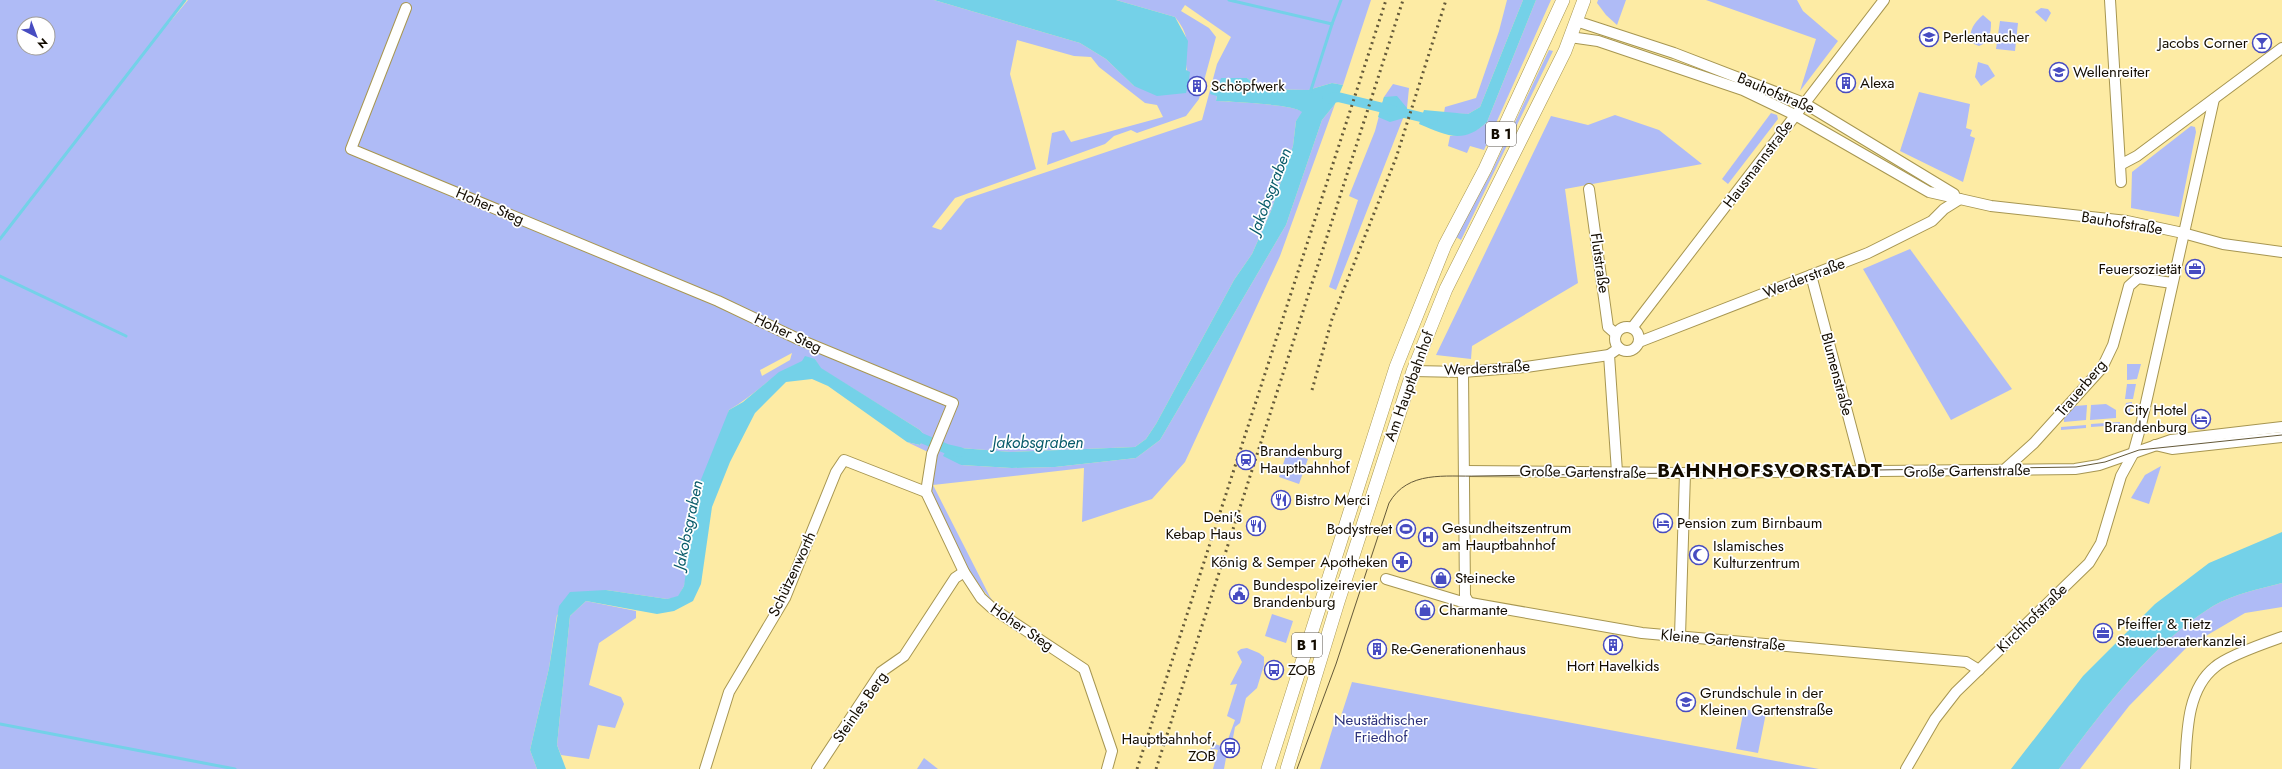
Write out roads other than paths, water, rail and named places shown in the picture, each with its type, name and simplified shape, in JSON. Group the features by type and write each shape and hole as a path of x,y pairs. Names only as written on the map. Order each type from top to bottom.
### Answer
{"main road":[{"name":"B 1","path":"1554,21 1563,0"},
{"name":"B 1","path":"1576,21 1584,0"},
{"path":"1554,21 1576,21"},
{"path":"1554,21 1570,37"},
{"name":"Am Hauptbahnhof","path":"1268,769 1396,367 1445,245 1485,169 1554,21"},
{"name":"Am Hauptbahnhof","path":"1287,769 1340,595 1413,371 1446,289 1570,37 1576,21"},
{"path":"1445,245 1464,254"},
{"path":"1396,367 1413,371"}],"street":[{"name":"Hausmannstraße","path":"1632,328 1884,0"},
{"path":"2110,0 2121,182"},
{"name":"Hoher Steg","path":"406,8 351,149 718,301 764,321 798,339 953,403 932,454 926,492 964,572 981,598 992,608 1084,669 1112,751 1107,769"},
{"name":"Bauhofstraße","path":"1576,21 1674,53 1804,103 1960,199"},
{"name":"Bauhofstraße","path":"1570,37 1598,41 1698,73 1744,90 1795,114 1929,192 1991,206 2127,221 2183,233 2223,244 2282,252"},
{"path":"2120,165 2137,156 2282,48"},
{"path":"2133,454 2141,425 2214,99"},
{"name":"Flutstraße","path":"1589,189 1608,327 1616,334"},
{"name":"Werderstraße","path":"1619,348 1629,351 1635,348 1639,342 1868,253 1932,221 1944,209 1960,199"},
{"name":"Blumenstraße","path":"1811,275 1863,472"},
{"name":"Trauerberg","path":"2004,470 2034,443 2102,368 2113,345 2130,286 2138,278 2172,283"},
{"path":"1617,472 1609,355 1619,348 1615,342 1616,334 1621,328 1632,328 1638,334 1639,342"},
{"name":"Werderstraße","path":"1413,371 1463,372 1526,367 1609,355"},
{"path":"1463,372 1465,596 1468,601"},
{"name":"Große Gartenstraße","path":"1464,470 1685,473 2075,469 2099,465 2171,440 2282,427"},
{"path":"2155,445 2172,449 2282,437"},
{"name":"Kirchhofstraße","path":"1906,769 1946,704 2089,563 2101,543 2121,476 2133,454"},
{"name":"Schützenworth","path":"705,769 733,682 785,598 836,472 844,460 926,492"},
{"path":"1680,636 1685,473"},
{"name":"Steinles Berg","path":"817,769 881,672 904,656 955,578 964,572"},
{"name":"Kleine Gartenstraße","path":"1386,579 1459,601 1468,601 1642,633 1966,662 1979,670"},
{"path":"2185,769 2187,738 2195,696 2201,682 2216,666 2282,637"}],"waterway":[{"path":"0,239 185,0"},
{"path":"1229,0 1332,24 1341,0"},
{"path":"1310,93 1332,24"},
{"name":"Jakobsgraben","path":"1327,99 1338,97 1433,120"},
{"path":"0,276 126,336"},
{"name":"Jakobsgraben","path":"912,434 947,449 960,452"},
{"path":"0,724 235,769"}],"tram line":[{"path":"1297,769 1336,664 1389,503 1397,492 1406,485 1417,480 1440,476 2076,467 2105,462 2139,450 2282,435"}],"railway":[{"path":"1137,769 1386,0"},
{"path":"1156,769 1403,0"},
{"path":"1312,390 1332,319 1396,158 1446,0"}],"place":[{"name":"Perlentaucher","path":"1929,37"},
{"name":"Jacobs Corner","path":"2262,43"},
{"name":"Wellenreiter","path":"2059,72"},
{"name":"Alexa","path":"1846,83"},
{"name":"Schöpfwerk","path":"1197,86"},
{"name":"Feuersozietät","path":"2195,269"},
{"name":"City Hotel Brandenburg","path":"2201,419"},
{"name":"Brandenburg Hauptbahnhof","path":"1246,460"},
{"name":"Bistro Merci","path":"1281,500"},
{"name":"Pension zum Birnbaum","path":"1663,523"},
{"name":"Deni's Kebap Haus","path":"1256,526"},
{"name":"Bodystreet","path":"1406,529"},
{"name":"Gesundheitszentrum am Hauptbahnhof","path":"1428,537"},
{"name":"Islamisches Kulturzentrum","path":"1699,555"},
{"name":"König & Semper Apotheken","path":"1402,562"},
{"name":"Steinecke","path":"1441,578"},
{"name":"Bundespolizeirevier Brandenburg","path":"1239,594"},
{"name":"Charmante","path":"1425,610"},
{"name":"Pfeiffer & Tietz Steuerberaterkanzlei","path":"2103,633"},
{"name":"Hort Havelkids","path":"1613,645"},
{"name":"Re-Generationenhaus","path":"1377,649"},
{"name":"ZOB","path":"1274,670"},
{"name":"Grundschule in der Kleinen Gartenstraße","path":"1686,702"},
{"name":"Hauptbahnhof, ZOB","path":"1230,748"}],"district":[{"name":"BAHNHOFSVORSTADT","path":"1770,470"}],"park label":[{"name":"Neustädtischer Friedhof","path":"1381,728"}]}
